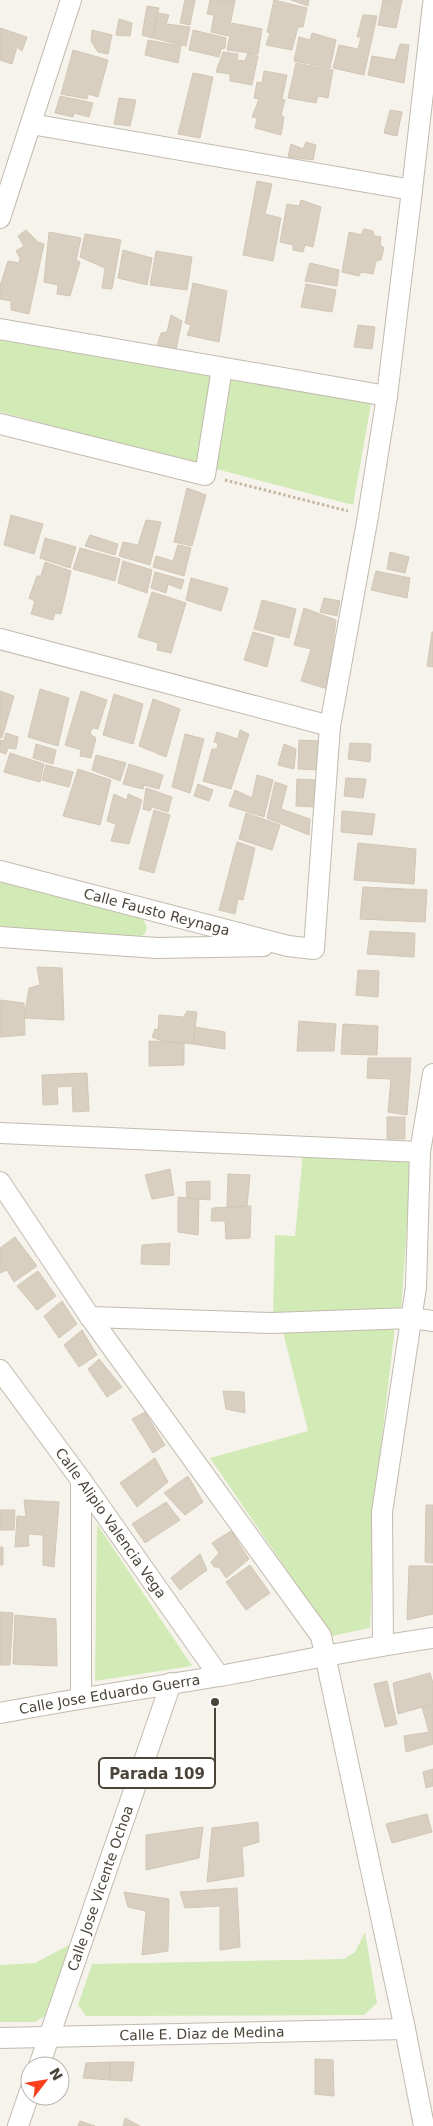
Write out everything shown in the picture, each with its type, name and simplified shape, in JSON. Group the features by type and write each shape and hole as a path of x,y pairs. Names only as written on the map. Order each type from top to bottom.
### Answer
{"street":[{"path":"0,218 71,0"},
{"path":"0,639 330,726 368,516 387,396 433,4"},
{"path":"30,124 412,190"},
{"path":"0,329 387,396"},
{"path":"0,424 205,475 222,368"},
{"name":"Calle Fausto Reynaga","path":"0,871 288,946 314,949 330,726"},
{"path":"0,937 157,948 288,946"},
{"path":"383,1645 382,1512 416,1287 420,1152 433,1074"},
{"path":"0,1133 420,1152"},
{"path":"0,1182 90,1317 321,1636 424,2126"},
{"path":"90,1317 272,1323 411,1318 433,1321"},
{"name":"Calle Alipio Valencia Vega","path":"0,1370 81,1480 219,1676"},
{"path":"81,1480 81,1697"},
{"path":"325,1656 433,1638"},
{"name":"Calle Jose Eduardo Guerra","path":"0,1713 81,1697 219,1676 325,1656"},
{"name":"Calle Jose Vicente Ochoa","path":"42,2056 171,1683"},
{"name":"Calle E. Diaz de Medina","path":"0,2038 405,2029"},
{"path":"18,2126 25,2106"}],"path":[{"path":"205,475 368,516"}],"green space":[{"path":"0,340 371,404 353,505 0,412"},
{"path":"0,881 131,914 143,919 147,927 145,934 136,939 0,929"},
{"path":"303,1154 412,1157 401,1311 273,1312 275,1235 295,1236"},
{"path":"395,1327 375,1496 370,1628 332,1636 210,1458 308,1431 283,1332"},
{"path":"97,1524 192,1666 95,1681"},
{"path":"365,1932 377,2003 364,2015 86,2016 78,2005 92,1964 344,1959 355,1952"},
{"path":"69,1945 51,2012 35,2022 0,2022 0,1965 35,1963"}],"building":[{"path":"185,0 195,0 190,25 180,23"},
{"path":"210,0 235,0 228,36 211,32 214,15 207,14"},
{"path":"274,0 307,8 303,27 298,27 292,50 266,45 270,33 267,32"},
{"path":"291,0 309,0 308,6"},
{"path":"383,0 402,0 396,28 378,25"},
{"path":"147,6 159,8 152,38 142,35"},
{"path":"158,13 169,15 166,24 190,27 186,46 153,38"},
{"path":"363,15 377,16 364,75 333,68 339,45 358,49 361,37 357,37"},
{"path":"119,19 132,23 130,36 116,35"},
{"path":"232,23 262,29 258,54 227,50"},
{"path":"0,28 27,37 22,51 17,47 12,64 0,60"},
{"path":"92,30 112,35 108,54 98,52 91,41"},
{"path":"193,30 226,38 225,48 221,49 219,57 189,50"},
{"path":"312,33 336,40 330,68 294,61 299,37 310,40"},
{"path":"148,40 181,46 178,63 145,55"},
{"path":"400,44 409,45 404,83 368,75 372,56 395,60"},
{"path":"73,50 108,60 98,97 88,94 87,99 61,94"},
{"path":"223,52 238,54 237,60 245,61 248,53 258,56 252,85 230,81 230,74 216,72"},
{"path":"296,63 333,70 328,98 318,96 316,103 288,98"},
{"path":"264,71 287,75 282,99 285,100 281,115 284,117 281,135 255,128 257,118 252,117 259,99 254,98 257,82 262,83"},
{"path":"193,73 213,77 200,138 178,134"},
{"path":"60,96 93,103 89,117 74,113 73,117 55,113"},
{"path":"119,98 136,100 130,126 114,124"},
{"path":"390,110 402,112 397,136 384,133"},
{"path":"306,142 316,145 313,160 288,157 291,144 303,149"},
{"path":"257,181 272,184 265,214 281,218 273,261 243,255"},
{"path":"301,200 321,207 313,247 305,245 303,252 293,250 293,245 280,242 287,204 299,206"},
{"path":"364,229 373,231 374,236 381,237 380,245 384,248 381,260 376,261 373,274 361,272 359,276 342,272 349,232 361,235"},
{"path":"26,230 38,242 44,244 29,314 11,310 11,301 0,299 0,286 8,261 19,263 20,258 16,251 24,246 18,236"},
{"path":"49,232 81,238 76,260 80,262 70,296 57,294 58,285 44,282"},
{"path":"85,234 121,240 112,289 102,288 105,268 80,257"},
{"path":"123,250 152,258 147,285 118,278"},
{"path":"156,251 192,257 187,290 150,285"},
{"path":"310,263 339,270 337,286 305,281"},
{"path":"193,283 227,291 219,342 187,335 191,325 185,323"},
{"path":"306,284 336,290 332,312 301,307"},
{"path":"171,315 182,321 176,350 157,346 161,333 167,332"},
{"path":"358,325 375,327 372,349 354,347"},
{"path":"187,488 206,495 192,546 174,542"},
{"path":"11,515 43,524 34,554 4,545"},
{"path":"146,520 161,522 150,565 119,556 123,542 138,545"},
{"path":"90,535 118,544 115,555 85,546"},
{"path":"45,538 76,547 70,568 40,558"},
{"path":"178,545 191,548 184,576 153,567 156,556 173,561"},
{"path":"80,548 120,559 115,581 73,569"},
{"path":"390,552 409,557 405,573 387,569"},
{"path":"123,561 152,570 147,593 118,583"},
{"path":"45,562 71,571 61,614 55,613 53,620 31,614 35,601 29,598 37,576 41,576"},
{"path":"376,571 410,578 407,598 371,590"},
{"path":"155,572 184,580 181,589 168,584 166,593 151,588"},
{"path":"191,578 228,588 221,611 186,600"},
{"path":"152,592 186,603 171,653 157,650 158,643 138,637"},
{"path":"324,598 340,601 337,616 320,612"},
{"path":"262,600 296,609 289,638 254,629"},
{"path":"304,608 336,620 333,644 337,648 328,689 301,681 311,649 294,645"},
{"path":"253,632 274,638 267,667 244,660"},
{"path":"433,632 433,667 427,666"},
{"path":"40,689 69,698 58,746 28,737"},
{"path":"0,691 14,696 2,738 0,737"},
{"path":"81,691 107,700 98,729 92,728 90,734 96,738 91,758 80,756 81,750 65,745"},
{"path":"114,694 143,704 133,744 103,735"},
{"path":"153,699 180,709 166,757 139,746"},
{"path":"240,730 249,734 231,789 203,781 212,749 217,749 218,743 214,742 217,732 238,739"},
{"path":"6,733 18,737 16,749 8,748 6,754 0,752 0,740 4,741"},
{"path":"185,734 204,739 190,793 172,787"},
{"path":"299,740 318,741 318,770 298,769"},
{"path":"350,743 371,744 370,762 348,759"},
{"path":"36,744 56,750 53,764 33,758"},
{"path":"284,744 296,749 294,769 278,765"},
{"path":"10,753 44,764 40,782 4,772"},
{"path":"96,755 126,763 120,781 92,770"},
{"path":"129,764 163,775 159,789 144,785 143,789 123,784"},
{"path":"46,765 73,772 69,787 42,780"},
{"path":"78,769 111,780 100,825 63,816"},
{"path":"257,775 273,780 264,817 229,806 235,790 252,798"},
{"path":"346,778 366,779 363,798 344,796"},
{"path":"297,779 316,780 314,807 296,806"},
{"path":"275,782 287,786 281,809 310,819 309,835 267,818"},
{"path":"198,784 213,790 209,801 194,796"},
{"path":"146,788 172,797 168,812 152,807 150,811 143,809"},
{"path":"114,794 127,800 128,794 142,800 129,844 111,841 116,824 107,821"},
{"path":"154,810 170,815 154,873 139,869"},
{"path":"342,811 375,814 372,835 341,832"},
{"path":"246,813 280,825 272,850 239,839"},
{"path":"237,842 255,848 243,900 238,899 235,914 219,910"},
{"path":"358,843 416,849 414,884 354,880"},
{"path":"363,887 427,890 425,922 360,919"},
{"path":"370,931 415,933 414,957 367,954"},
{"path":"37,967 62,968 64,1020 24,1018 29,988 40,985"},
{"path":"358,970 379,971 378,997 356,995"},
{"path":"0,1000 24,1003 25,1035 0,1037"},
{"path":"187,1011 197,1012 193,1044 162,1041 152,1037 155,1029 158,1030 159,1015 184,1017"},
{"path":"299,1021 336,1024 334,1051 297,1051"},
{"path":"343,1024 378,1026 377,1055 341,1054"},
{"path":"195,1027 225,1032 225,1049 193,1044"},
{"path":"149,1041 184,1043 184,1065 149,1066"},
{"path":"368,1058 411,1058 407,1115 388,1112 391,1079 367,1078"},
{"path":"87,1073 89,1111 73,1112 72,1086 57,1087 58,1104 43,1105 42,1075"},
{"path":"387,1117 405,1117 405,1139 387,1139"},
{"path":"170,1169 174,1195 152,1199 145,1175"},
{"path":"228,1174 250,1175 247,1206 227,1207"},
{"path":"210,1181 210,1200 187,1198 186,1182"},
{"path":"178,1197 199,1199 198,1235 178,1232"},
{"path":"251,1206 250,1238 226,1239 225,1221 211,1221 212,1208"},
{"path":"15,1237 37,1266 14,1282 7,1270 0,1273 0,1248"},
{"path":"170,1243 169,1265 141,1264 142,1245"},
{"path":"38,1271 56,1296 37,1310 17,1286"},
{"path":"62,1301 77,1324 59,1338 44,1316"},
{"path":"82,1330 97,1355 79,1367 64,1345"},
{"path":"99,1359 122,1387 107,1397 88,1369"},
{"path":"223,1391 244,1392 245,1413 226,1409"},
{"path":"145,1412 165,1445 153,1453 132,1419"},
{"path":"155,1458 168,1482 137,1507 120,1483"},
{"path":"188,1476 203,1502 185,1515 164,1493"},
{"path":"24,1500 59,1502 54,1567 43,1565 43,1535 28,1534 29,1546 15,1547 17,1516 26,1517"},
{"path":"166,1502 180,1520 145,1543 132,1524"},
{"path":"426,1505 433,1505 433,1563 425,1562"},
{"path":"0,1510 15,1510 14,1530 0,1530"},
{"path":"231,1531 249,1559 226,1578 219,1567 214,1567 211,1562 219,1553 212,1543"},
{"path":"0,1547 3,1547 3,1565 0,1565"},
{"path":"200,1554 207,1570 180,1590 171,1578"},
{"path":"250,1565 270,1593 246,1610 226,1582"},
{"path":"409,1566 433,1566 433,1614 407,1620"},
{"path":"0,1612 13,1613 10,1665 0,1665"},
{"path":"15,1615 56,1619 57,1666 13,1664"},
{"path":"430,1673 433,1683 433,1704 398,1714 393,1683"},
{"path":"387,1681 397,1724 385,1727 374,1684"},
{"path":"433,1705 433,1744 406,1752 404,1736 429,1732 422,1707"},
{"path":"433,1769 433,1786 426,1788 423,1772"},
{"path":"427,1814 432,1832 392,1843 386,1824"},
{"path":"258,1822 259,1842 242,1847 244,1876 207,1882 212,1828"},
{"path":"203,1827 199,1858 146,1870 146,1835"},
{"path":"237,1888 240,1947 220,1950 220,1906 185,1908 180,1892"},
{"path":"124,1892 169,1899 168,1951 142,1955 146,1911 128,1907"},
{"path":"315,2059 333,2060 334,2096 315,2094"},
{"path":"110,2062 110,2080 83,2078 86,2063"},
{"path":"110,2062 134,2062 132,2081 110,2080"},
{"path":"125,2118 140,2126 123,2126"},
{"path":"80,2121 95,2126 78,2126"}],"place":[{"name":"Parada 109","path":"215,1702"}]}
